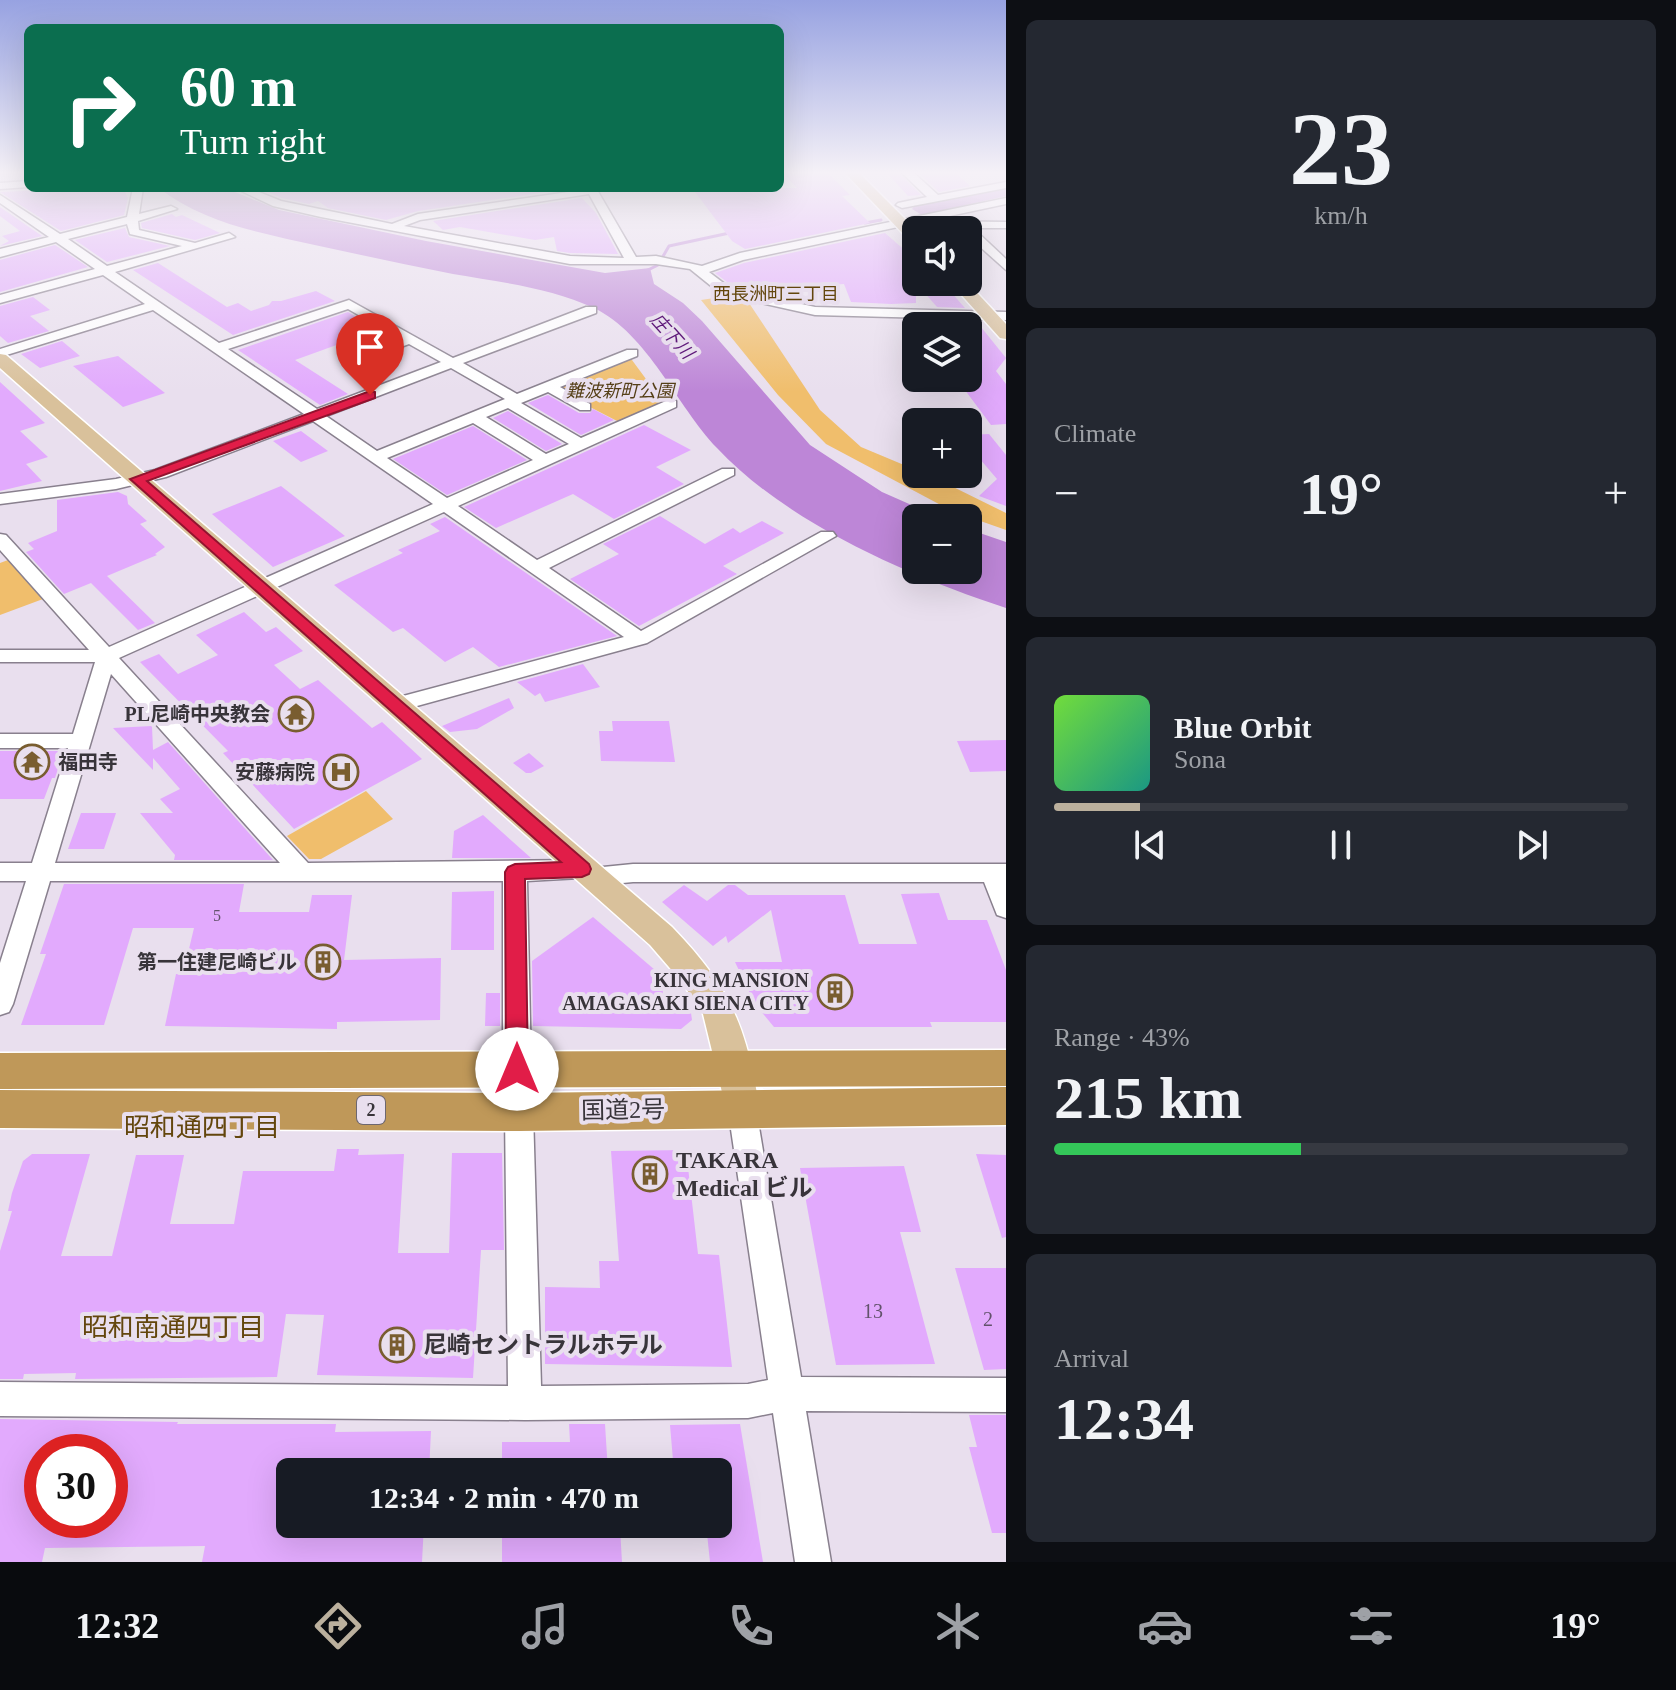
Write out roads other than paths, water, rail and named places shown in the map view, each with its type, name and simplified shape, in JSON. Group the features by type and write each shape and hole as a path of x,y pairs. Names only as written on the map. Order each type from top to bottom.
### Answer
{"highway":[{"name":"国道2号","path":"0,1071 1006,1068"},
{"name":"国道2号","path":"0,1110 519,1112 1006,1106"}],"main road":[{"path":"982,289 1001,314 1006,334"},
{"path":"977,296 1001,314"},
{"path":"0,356 661,936 701,981 725,1027 742,1109"}],"street":[{"path":"0,253 27,246"},
{"path":"69,246 640,639"},
{"path":"0,299 191,246"},
{"path":"497,246 590,262 671,261 703,270 726,291 815,311 1001,314"},
{"path":"623,246 631,260"},
{"path":"703,270 740,257 793,246"},
{"path":"984,246 1006,266"},
{"path":"217,348 349,304 454,363 580,444"},
{"path":"0,356 155,305"},
{"path":"0,499 160,474 591,310"},
{"path":"366,355 411,339"},
{"path":"375,457 632,353"},
{"path":"549,387 585,407"},
{"path":"0,656 107,656 671,404"},
{"path":"458,405 544,460"},
{"path":"536,567 728,472"},
{"path":"395,705 640,639 827,536"},
{"path":"0,539 301,871"},
{"path":"0,1004 107,656"},
{"path":"0,741 81,741"},
{"path":"0,872 999,873 1006,908"},
{"path":"515,872 517,1069"},
{"path":"742,1109 813,1562"},
{"path":"519,1112 525,1403"},
{"path":"0,1399 525,1403 748,1401 785,1394 1006,1395"}],"water":[{"name":"庄下川","path":"321,246 453,246 605,273 650,268 654,284 683,303 702,321 810,445 882,492 909,504 902,504 902,568 814,523 746,475 702,431 646,353 613,320 578,301 525,286"},
{"path":"982,534 1006,542 1006,608 940,584 982,584"}],"waterway":[{"path":"644,272 658,265 669,246"}],"place":[{"name":"PL尼崎中央教会","path":"296,714"},
{"name":"福田寺","path":"32,762"},
{"name":"安藤病院","path":"341,772"},
{"name":"第一住建尼崎ビル","path":"323,962"},
{"name":"KING MANSION AMAGASAKI SIENA CITY","path":"835,992"},
{"name":"TAKARA Medical ビル","path":"650,1174"},
{"name":"尼崎セントラルホテル","path":"397,1345"}],"district":[{"name":"西長洲町三丁目","path":"776,294"},
{"name":"昭和通四丁目","path":"202,1127"},
{"name":"昭和南通四丁目","path":"173,1327"}],"park label":[{"name":"難波新町公園","path":"620,391"}]}
